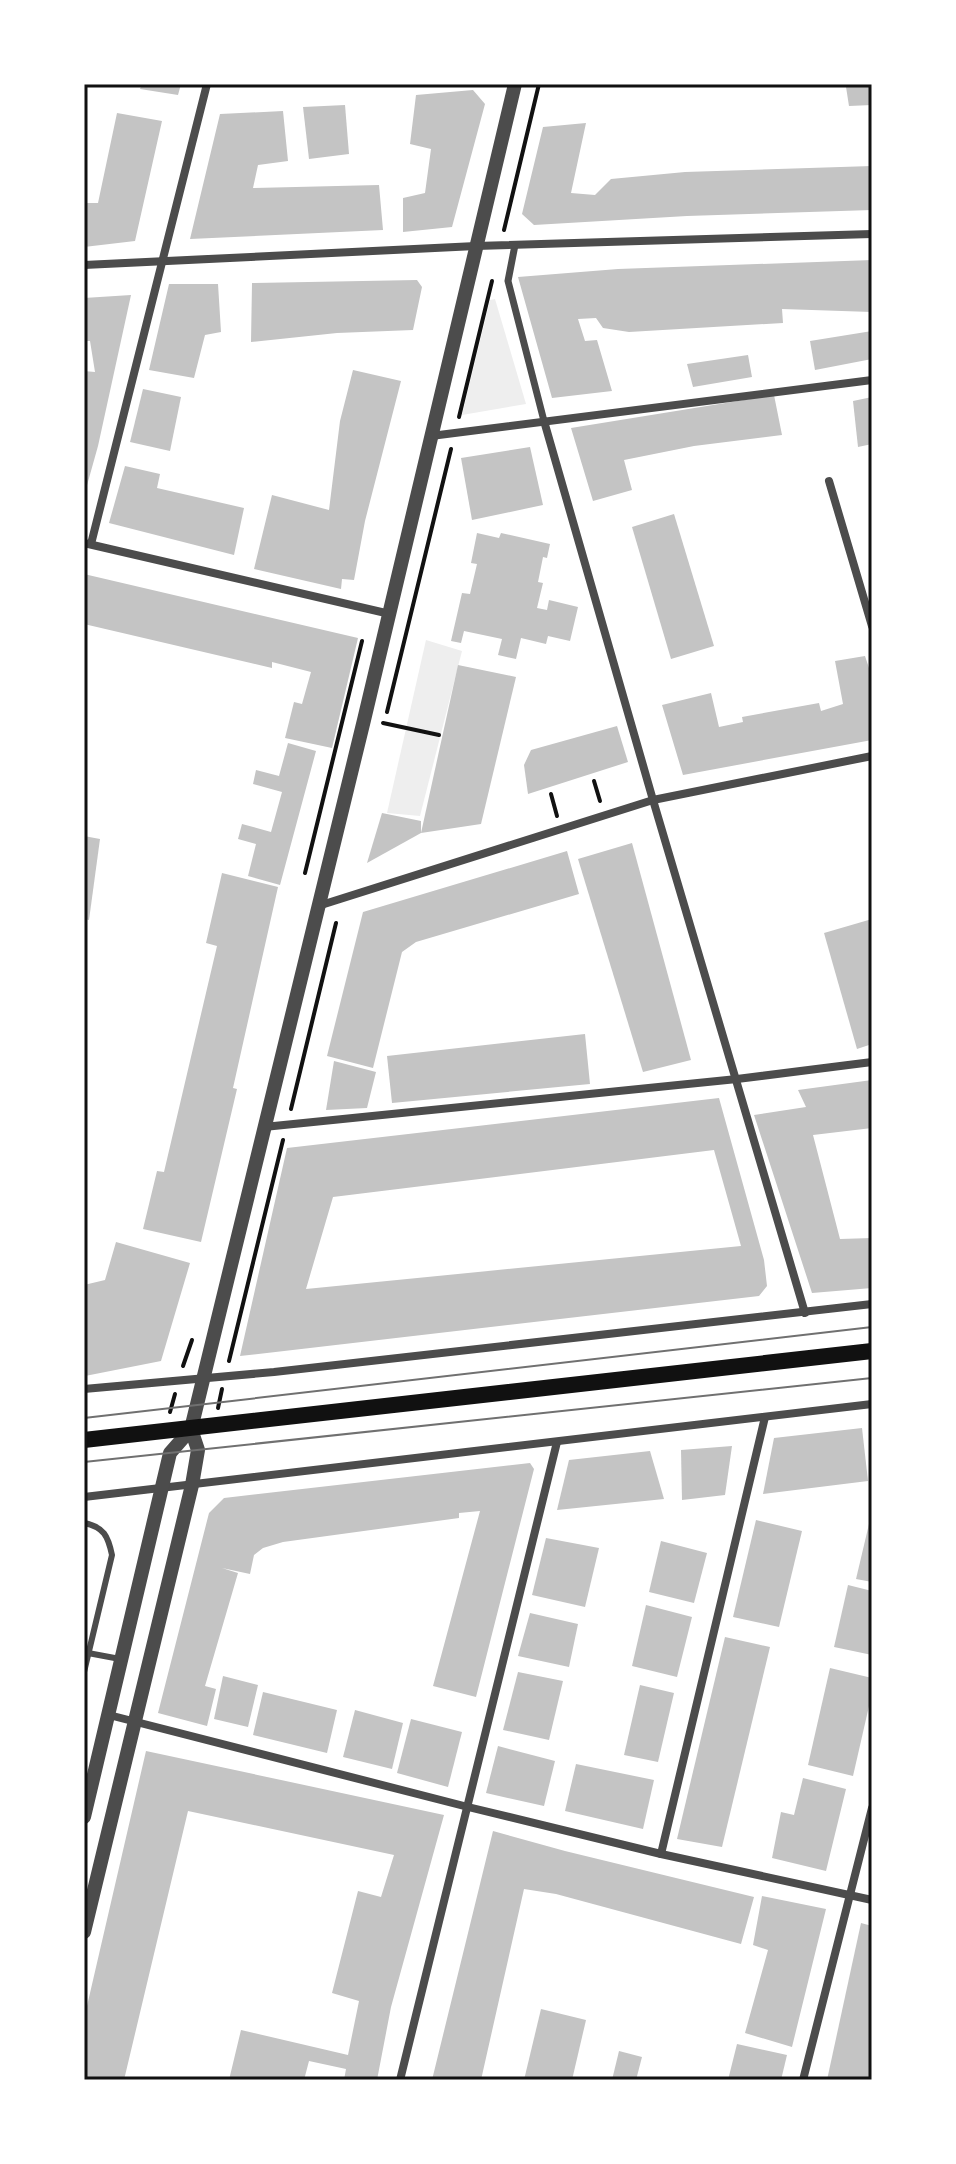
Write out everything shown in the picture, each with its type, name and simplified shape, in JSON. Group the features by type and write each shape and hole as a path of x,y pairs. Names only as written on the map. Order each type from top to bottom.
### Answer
{"main road":[{"path":"84,1440 872,1351"}],"street":[{"path":"207,84 88,543 390,614"},
{"path":"84,1817 89,1773 109,1715 170,1453 191,1429 390,614 515,84"},
{"path":"84,265 476,246 872,234"},
{"path":"515,245 508,281 544,421 805,1313"},
{"path":"430,436 872,380"},
{"path":"829,481 872,626"},
{"path":"318,906 653,800 872,756"},
{"path":"263,1127 737,1079 872,1062"},
{"path":"84,1389 224,1377 872,1304"},
{"path":"84,1497 872,1404"},
{"path":"661,1854 765,1417"},
{"path":"84,1932 192,1485 198,1450 191,1429"},
{"path":"400,2080 557,1442"},
{"path":"109,1715 661,1854 872,1900"},
{"path":"803,2080 872,1808"}],"lane":[{"path":"84,1523 97,1525 108,1536 112,1555 84,1672"},
{"path":"88,1653 123,1659"}],"path":[{"path":"384,724 539,84"},
{"path":"302,885 369,609"},
{"path":"364,720 439,735"},
{"path":"594,781 604,816"},
{"path":"551,794 562,830"},
{"path":"212,1426 342,898"},
{"path":"164,1431 194,1331"}],"shaded area":[{"path":"495,299 526,404 462,415 490,300"},
{"path":"426,640 462,651 420,816 387,813"}],"building":[{"path":"142,84 181,84 178,95 140,89"},
{"path":"872,84 872,105 849,106 846,87"},
{"path":"473,90 485,104 452,227 403,232 403,198 425,193 431,149 410,144 416,95"},
{"path":"345,105 349,154 309,159 303,107"},
{"path":"283,111 288,161 258,165 253,188 379,185 383,230 190,239 220,114"},
{"path":"117,113 162,121 135,241 84,247 84,203 98,203"},
{"path":"586,123 571,193 595,195 611,179 685,172 872,166 872,210 534,225 522,214 543,127"},
{"path":"872,260 872,312 782,309 783,323 629,332 603,328 596,318 578,319 585,341 597,340 612,391 552,398 518,277 618,269"},
{"path":"417,280 422,287 413,330 337,333 251,342 252,283"},
{"path":"169,284 218,284 221,332 205,335 194,378 149,370"},
{"path":"131,295 84,496 84,371 95,372 90,341 84,341 84,298"},
{"path":"872,331 872,359 815,370 810,341"},
{"path":"748,355 752,377 693,387 687,364"},
{"path":"353,370 401,381 365,521 354,580 342,579 341,589 254,569 272,495 329,510 340,421"},
{"path":"143,389 181,397 170,451 130,442"},
{"path":"774,395 782,435 694,446 624,460 632,490 593,501 571,428"},
{"path":"872,397 872,444 858,447 853,401"},
{"path":"530,447 543,505 472,520 461,458"},
{"path":"125,466 160,474 157,488 244,508 234,555 109,523"},
{"path":"674,514 714,646 671,659 632,527"},
{"path":"477,533 499,538 501,533 550,544 547,558 543,557 538,582 543,583 537,608 547,610 549,600 578,607 570,641 548,636 546,644 521,638 516,659 498,655 502,639 464,631 461,643 451,641 462,593 470,594 477,564 471,563"},
{"path":"84,574 358,638 332,748 285,738 294,702 302,704 311,672 272,662 272,668 84,624"},
{"path":"865,656 872,677 872,740 683,775 662,705 711,693 719,727 743,722 742,717 819,703 821,711 843,704 835,661"},
{"path":"458,665 516,677 481,824 421,833"},
{"path":"617,726 628,762 528,794 524,765 531,750"},
{"path":"288,743 316,751 280,885 248,876 256,844 238,839 242,824 271,832 282,792 253,784 256,770 279,776"},
{"path":"382,813 421,821 421,833 367,863"},
{"path":"84,836 100,839 89,920 84,919"},
{"path":"632,843 691,1060 643,1072 578,859"},
{"path":"567,851 579,894 416,942 402,952 373,1068 327,1056 363,912"},
{"path":"222,873 278,887 233,1088 237,1089 201,1242 143,1229 157,1171 164,1172 217,946 206,943"},
{"path":"872,919 872,1044 857,1049 824,933"},
{"path":"585,1034 590,1084 392,1103 387,1056"},
{"path":"334,1061 376,1072 367,1108 326,1110"},
{"path":"872,1080 872,1128 813,1135 840,1239 872,1238 872,1288 812,1293 754,1115 806,1107 798,1090"},
{"path":"719,1098 764,1260 767,1286 759,1296 240,1356 287,1148","holes":["714,1150 741,1246 306,1289 333,1197"]},
{"path":"116,1242 190,1263 161,1361 85,1376 84,1285 105,1280"},
{"path":"862,1428 868,1481 763,1494 774,1438"},
{"path":"732,1446 725,1495 682,1500 681,1450"},
{"path":"650,1451 664,1499 557,1510 569,1460"},
{"path":"530,1463 534,1469 476,1697 433,1686 480,1511 459,1513 459,1518 283,1542 263,1548 254,1555 250,1574 222,1568 238,1573 205,1686 216,1689 207,1726 158,1713 209,1513 224,1498"},
{"path":"756,1520 802,1531 779,1627 733,1617"},
{"path":"869,1524 872,1524 872,1582 856,1579"},
{"path":"546,1538 599,1548 585,1607 532,1595"},
{"path":"661,1541 707,1553 694,1603 649,1592"},
{"path":"848,1585 872,1591 872,1655 834,1647"},
{"path":"646,1605 692,1617 677,1677 632,1666"},
{"path":"530,1613 578,1624 569,1667 518,1656"},
{"path":"725,1637 770,1647 722,1847 677,1839"},
{"path":"830,1668 872,1678 872,1693 853,1776 808,1765"},
{"path":"518,1672 563,1681 549,1740 503,1730"},
{"path":"223,1676 258,1685 248,1727 214,1719"},
{"path":"640,1685 674,1693 658,1762 624,1755"},
{"path":"263,1692 337,1710 327,1753 253,1735"},
{"path":"355,1710 403,1723 392,1769 343,1757"},
{"path":"411,1719 462,1732 448,1787 397,1773"},
{"path":"498,1746 555,1761 544,1806 486,1793"},
{"path":"146,1751 444,1815 391,2007 377,2080 344,2080 346,2069 309,2061 304,2080 229,2080 241,2030 348,2055 359,2001 332,1993 358,1891 381,1897 394,1855 188,1811 124,2080 84,2080 84,2019"},
{"path":"576,1764 654,1780 643,1829 565,1811"},
{"path":"803,1778 846,1789 826,1871 772,1858 781,1812 794,1815"},
{"path":"493,1831 754,1897 741,1944 556,1894 524,1889 481,2080 432,2080"},
{"path":"762,1896 826,1909 792,2047 745,2033 768,1950 753,1945"},
{"path":"861,1923 872,1926 872,2080 827,2080"},
{"path":"541,2009 586,2020 572,2080 524,2080"},
{"path":"737,2044 787,2055 781,2080 728,2080"},
{"path":"619,2051 642,2057 636,2080 612,2080"}],"tram line":[{"path":"84,1418 872,1327"},
{"path":"84,1462 872,1378"}]}
